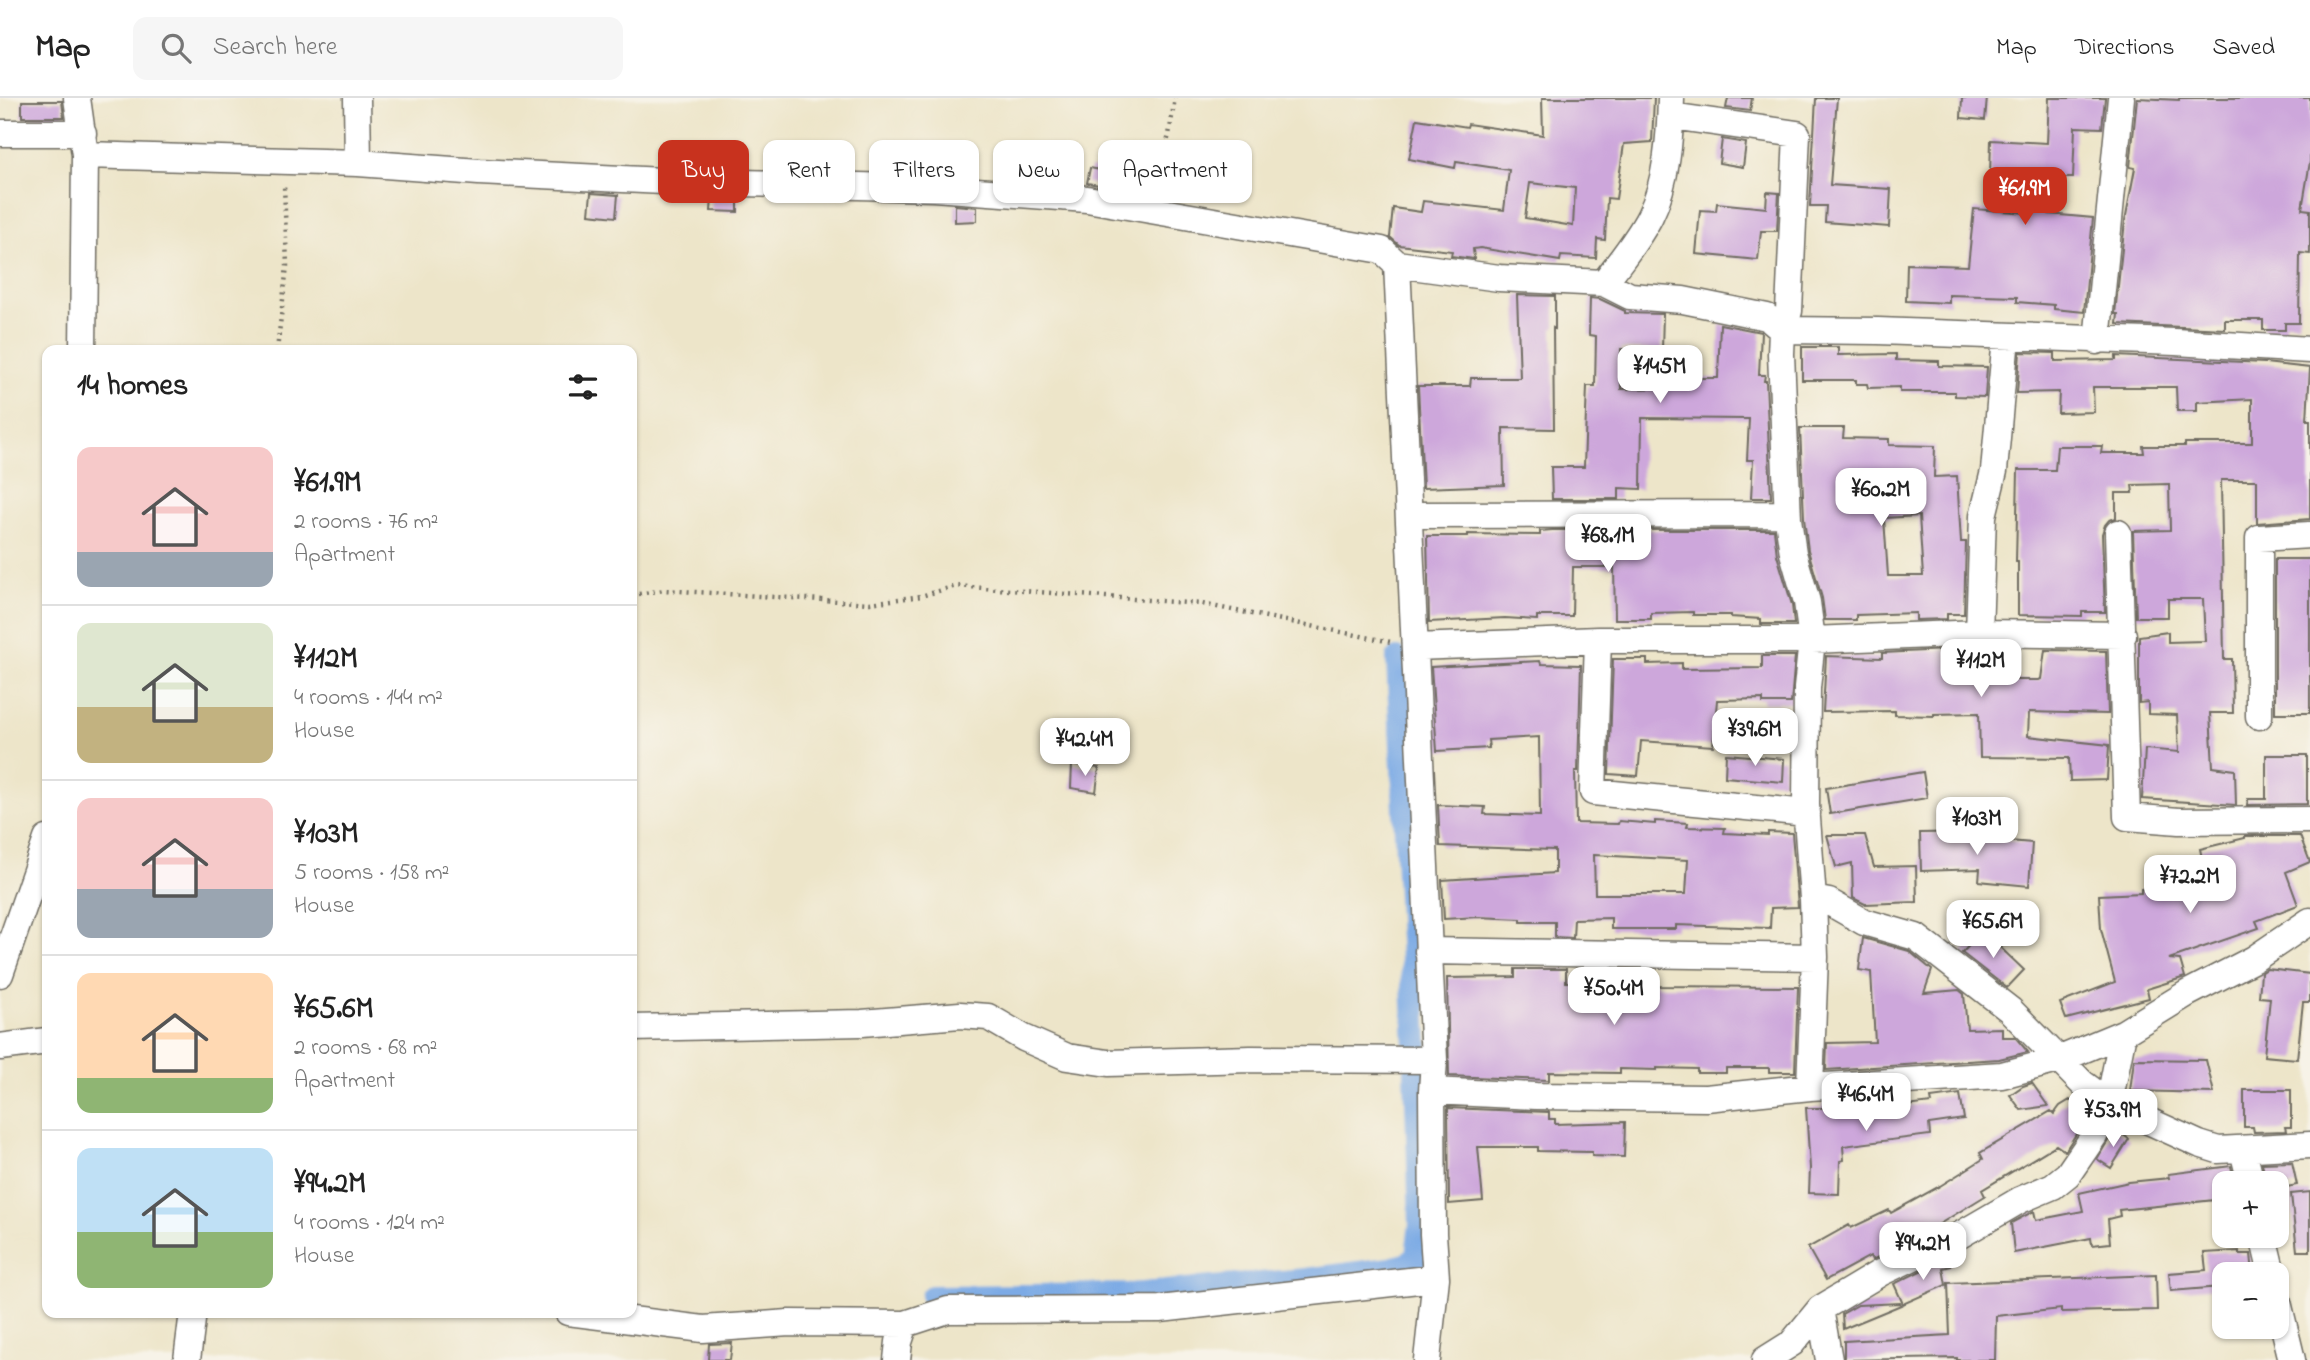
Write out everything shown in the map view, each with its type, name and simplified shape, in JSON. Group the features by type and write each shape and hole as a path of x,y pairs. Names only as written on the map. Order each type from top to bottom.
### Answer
{"street":[{"path":"78,98 84,144 83,345"},
{"path":"356,98 358,163"},
{"path":"2097,341 2121,98"},
{"path":"1604,284 1650,216 1663,176 1671,107 1797,134 1789,311 1782,330 1781,354 1787,514 1793,553 1807,602 1812,640 1807,688 1807,813 1815,957 1810,1087"},
{"path":"0,133 84,144 283,161 663,181 934,188 1087,199 1499,278 1604,284 1630,296 1683,300 1767,317 1782,330 2175,342 2310,350"},
{"path":"1389,257 1409,515 1434,1060 1433,1234 1436,1278 1427,1360"},
{"path":"1979,633 1983,516 1994,471 2006,337"},
{"path":"1409,515 1787,514"},
{"path":"2118,534 2127,817 2179,821 2310,820"},
{"path":"2259,716 2259,538 2310,535"},
{"path":"1415,647 1598,640 1812,640 1979,633 2123,635"},
{"path":"1598,640 1593,792 1807,813"},
{"path":"0,974 7,930 42,850"},
{"path":"1813,899 1829,902 1864,922 1916,937 2010,1010 2082,1083 2109,1103 2218,1150 2310,1145"},
{"path":"1432,1091 1536,1096 1706,1098 1810,1087 2002,1075 2058,1060 2123,1033 2188,993 2254,959 2310,921"},
{"path":"1428,951 1815,957"},
{"path":"637,1028 862,1023 960,1015 988,1017 1024,1038 1067,1057 1108,1063 1251,1059 1434,1060"},
{"path":"1765,1360 1792,1343 1821,1309 1880,1273 1960,1235 2020,1200 2053,1186 2068,1174 2094,1136 2109,1103 2123,1033"},
{"path":"0,1047 42,1042"},
{"path":"2243,1150 2248,1171"},
{"path":"616,1318 703,1329 789,1323 905,1324 948,1310 1160,1309 1436,1278"},
{"path":"1821,1309 1829,1360"},
{"path":"187,1360 192,1318"},
{"path":"898,1360 899,1342 905,1324"},
{"path":"2287,1339 2292,1360"}],"path":[{"path":"1148,211 1169,135 1175,98"},
{"path":"277,345 287,266 283,161"},
{"path":"637,594 664,590 870,603 922,596 956,586 1202,604 1415,647"}],"building":[{"path":"1542,98 1654,98 1652,142 1624,144 1616,199 1607,198 1605,240 1597,239 1596,258 1561,256 1560,261 1480,248 1473,249 1474,259 1451,256 1452,251 1399,245 1390,237 1393,208 1421,212 1423,201 1504,210 1509,170 1456,162 1455,168 1409,159 1417,119 1543,135","holes":["1530,183 1575,188 1573,226 1525,218"]},
{"path":"1728,98 1752,98 1750,111 1726,108"},
{"path":"1816,98 1837,98 1830,185 1891,189 1889,227 1825,222 1826,206 1810,206"},
{"path":"1962,98 1987,98 1985,120 1961,118"},
{"path":"2049,98 2105,98 2102,128 2075,127 2073,178 2052,178 2049,214 2093,218 2084,312 2054,309 2054,305 2017,302 2017,297 1949,295 1949,303 1906,301 1907,264 1968,266 1974,209 2026,213 2029,177 1990,175 1991,140 2047,143"},
{"path":"2137,98 2310,98 2310,162 2302,209 2310,210 2310,254 2300,253 2299,323 2285,323 2285,330 2263,330 2263,320 2225,320 2225,329 2117,324 2118,314 2115,314 2125,221 2135,168 2130,167"},
{"path":"22,101 62,101 64,117 22,117"},
{"path":"1722,139 1746,143 1743,167 1719,163"},
{"path":"1090,168 1098,170 1098,185 1087,183"},
{"path":"1767,192 1779,193 1777,231 1761,231 1758,260 1696,254 1700,210 1716,211 1717,203 1766,208"},
{"path":"591,193 618,195 616,217 589,214"},
{"path":"712,203 738,203 738,212 711,211"},
{"path":"955,205 977,207 977,221 955,222"},
{"path":"1517,295 1555,296 1554,429 1503,428 1504,485 1423,488 1418,386 1470,386 1471,378 1520,378"},
{"path":"1590,298 1600,299 1625,313 1663,314 1662,350 1621,349 1621,389 1670,388 1670,378 1718,378 1720,324 1761,332 1759,375 1765,375 1766,381 1771,498 1751,498 1753,460 1747,460 1749,419 1642,418 1641,489 1619,488 1619,499 1552,499 1551,467 1584,467 1587,386 1595,386 1596,336 1589,335"},
{"path":"1802,347 1838,347 1838,355 1896,354 1896,360 1939,361 1939,366 1987,367 1985,397 1955,396 1955,392 1900,392 1900,387 1868,388 1867,384 1856,384 1856,380 1802,380"},
{"path":"2020,352 2055,353 2055,361 2116,360 2116,356 2265,363 2310,368 2307,420 2310,420 2310,519 2257,523 2257,480 2221,480 2224,659 2232,659 2233,713 2210,713 2213,767 2235,770 2236,805 2142,799 2145,749 2179,752 2177,715 2148,714 2148,702 2139,703 2139,636 2168,632 2168,642 2205,641 2203,599 2168,599 2168,617 2136,617 2133,531 2170,530 2169,484 2132,485 2133,493 2116,493 2116,518 2109,520 2102,534 2105,612 2082,612 2082,616 2018,615 2018,470 2055,470 2057,446 2102,446 2101,453 2144,453 2143,446 2252,443 2252,399 2197,402 2197,411 2177,411 2176,387 2093,387 2094,412 2058,413 2059,392 2017,393"},
{"path":"1800,428 1844,428 1843,438 1889,439 1889,445 1935,446 1934,477 1957,476 1961,542 1966,542 1964,614 1947,614 1947,619 1916,620 1916,613 1856,615 1856,620 1825,620 1822,598 1808,550","holes":["1919,516 1923,576 1888,576 1884,518"]},
{"path":"1774,530 1777,555 1792,605 1794,624 1761,624 1761,619 1731,615 1693,615 1693,612 1651,613 1651,619 1615,619 1614,567 1573,567 1572,616 1537,616 1537,620 1505,618 1429,622 1427,536 1540,535 1540,531"},
{"path":"2275,559 2310,559 2310,713 2275,713"},
{"path":"1947,650 1979,652 1978,680 2039,680 2045,650 2106,651 2108,714 2029,712 2028,736 2109,745 2107,780 2070,781 2069,758 1980,757 1979,713 1934,716 1895,715 1895,711 1823,712 1826,656 1882,658 1882,653"},
{"path":"1762,656 1795,656 1791,703 1763,703 1763,699 1717,700 1713,746 1641,741 1638,776 1609,774 1613,659 1647,659 1647,664 1682,663 1682,669 1762,668"},
{"path":"1540,661 1541,664 1581,665 1578,771 1575,771 1576,823 1618,824 1619,821 1655,824 1655,821 1688,823 1687,827 1725,828 1724,833 1792,833 1798,907 1771,908 1770,928 1676,925 1676,929 1611,929 1611,918 1574,919 1573,938 1555,937 1555,922 1521,922 1521,919 1478,917 1444,919 1442,880 1555,873 1555,850 1440,846 1438,805 1485,807 1484,814 1540,816 1539,737 1488,740 1489,748 1437,751 1431,667","holes":["1594,855 1688,860 1686,894 1595,894"]},
{"path":"1726,754 1784,759 1783,782 1725,777"},
{"path":"2266,755 2307,755 2307,804 2247,805 2248,799 2266,799"},
{"path":"1072,764 1099,768 1096,792 1071,788"},
{"path":"1923,772 1927,798 1830,814 1826,788"},
{"path":"1974,832 1974,838 2032,843 2029,886 1979,881 1980,869 1921,871 1920,833"},
{"path":"1827,835 1865,835 1874,867 1916,866 1917,902 1865,904 1853,898 1852,863 1836,867"},
{"path":"2245,836 2300,836 2310,862 2286,872 2298,905 2256,921 2259,928 2169,959 2180,960 2185,977 2147,989 2149,998 2066,1019 2060,1003 2115,982 2101,929 2099,895 2141,893 2141,889 2182,888 2176,865 2202,858 2200,849"},
{"path":"1983,931 2024,970 2007,988 1962,953"},
{"path":"1863,938 1909,951 1932,970 1924,993 1959,990 1964,994 1967,1029 2002,1028 2002,1037 2015,1037 2028,1052 1999,1059 1826,1070 1827,1043 1875,1042 1871,972 1859,970"},
{"path":"1515,969 1566,969 1566,982 1583,982 1583,985 1622,986 1622,981 1657,983 1656,986 1798,987 1795,1072 1769,1072 1769,1068 1726,1068 1726,1073 1697,1073 1697,1069 1657,1068 1620,1069 1620,1073 1549,1072 1549,1080 1449,1076 1447,978 1515,977"},
{"path":"2267,969 2310,974 2310,1002 2303,1002 2297,1059 2264,1056 2270,998 2259,997 2261,973"},
{"path":"2134,1059 2206,1060 2214,1093 2130,1091"},
{"path":"2032,1083 2048,1106 2021,1110 2010,1095"},
{"path":"2244,1090 2291,1090 2291,1127 2285,1127 2286,1131 2254,1132 2253,1127 2244,1127"},
{"path":"1960,1094 1964,1119 1929,1124 1930,1135 1843,1146 1844,1160 1840,1161 1839,1194 1809,1193 1806,1108 1823,1108 1823,1103 1840,1101 1841,1114 1932,1103 1931,1098"},
{"path":"2070,1100 2088,1111 2065,1151 2056,1145 1982,1190 1985,1196 1933,1228 1934,1230 1872,1260 1870,1256 1826,1280 1808,1248 1849,1225 1851,1228 1889,1210 1891,1213 1940,1186 1983,1159 1980,1153 2051,1111 2054,1114"},
{"path":"1448,1108 1549,1112 1549,1119 1555,1119 1555,1124 1625,1122 1624,1157 1592,1156 1592,1152 1538,1151 1538,1147 1478,1147 1483,1201 1449,1204"},
{"path":"2115,1129 2129,1139 2111,1168 2097,1159"},
{"path":"2292,1162 2297,1185 2289,1187 2289,1171 2264,1171 2262,1163"},
{"path":"2231,1166 2232,1171 2212,1171 2212,1200 2119,1210 2120,1216 2108,1219 2110,1243 2092,1245 2091,1238 2014,1253 2011,1223 2034,1211 2036,1220 2083,1211 2079,1193 2129,1182 2169,1178 2168,1174"},
{"path":"2310,1192 2310,1251 2297,1251 2291,1194"},
{"path":"2239,1251 2239,1254 2251,1254 2252,1262 2212,1262 2212,1288 2171,1291 2169,1273 2206,1270 2204,1253"},
{"path":"1947,1258 1951,1266 1943,1268 1946,1285 1903,1304 1894,1284"},
{"path":"2156,1275 2157,1310 2061,1312 2061,1309 1996,1316 1995,1360 1844,1360 1844,1341 1950,1335 1948,1283"},
{"path":"1858,1305 1901,1305 1843,1329 1842,1314"},
{"path":"732,1343 730,1360 708,1360 709,1344"}],"waterway":[{"path":"1398,659 1416,1047"},
{"path":"932,1297 1131,1295 1306,1280 1407,1265 1417,1256 1421,1224 1416,1072"}]}
